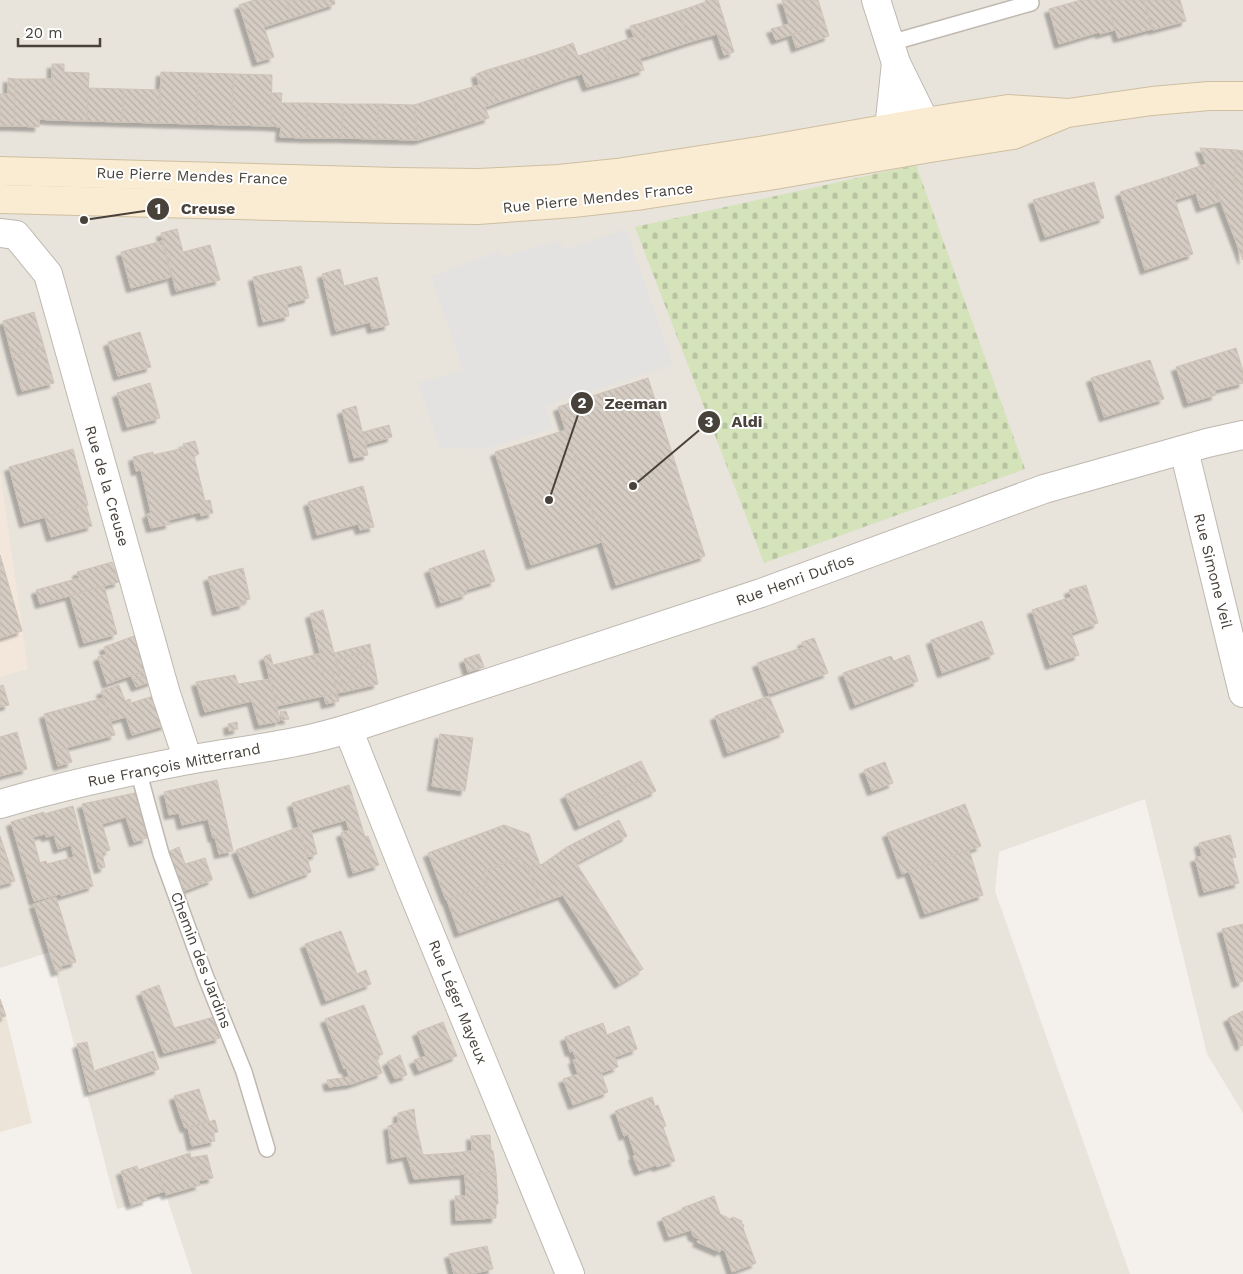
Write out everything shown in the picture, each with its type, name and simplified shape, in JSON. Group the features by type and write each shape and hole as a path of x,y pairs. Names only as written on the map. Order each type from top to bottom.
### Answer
{"main road":[{"name":"Rue Pierre Mendes France","path":"0,170 396,182 478,183 559,180 765,150 912,134 1008,109 1068,113 1152,101 1209,96 1243,96"},
{"name":"Rue Pierre Mendes France","path":"0,199 477,210 574,204 775,175 850,162 912,134"}],"street":[{"path":"876,0 893,53 912,134"},
{"name":"Rue de la Creuse","path":"0,233 16,235 48,274 163,685 188,760"},
{"name":"Rue Henri Duflos","path":"348,729 761,593 1044,489 1243,435"},
{"name":"Rue Simone Veil","path":"1184,450 1243,693"},
{"name":"Rue François Mitterrand","path":"0,804 138,770 301,741 348,729"},
{"name":"Rue Léger Mayeux","path":"348,729 570,1274"}],"lane":[{"path":"893,53 1031,3"},
{"name":"Chemin des Jardins","path":"138,770 161,854 205,975 244,1072 267,1149"}],"shaded area":[{"path":"0,0 1243,0 1243,1113 1207,1054 1145,799 999,852 995,891 1130,1274 192,1274 166,1195 117,1209 50,952 0,968"},
{"path":"626,229 673,365 545,406 552,428 485,449 440,448 418,383 463,370 431,276 500,251 503,257 559,240 564,250"},
{"path":"0,470 28,669 0,677"},
{"path":"0,999 6,1016 32,1123 0,1132"}],"green space":[{"path":"916,165 1025,469 764,563 635,227"}],"building":[{"path":"254,0 286,0 292,18 264,27 274,57 257,62 239,5"},
{"path":"286,0 334,0 335,4 292,18"},
{"path":"705,0 718,0 734,52 724,55 717,34 690,42 679,11 706,2"},
{"path":"782,0 818,0 825,23 776,40 771,29 789,24"},
{"path":"1081,0 1106,0 1115,30 1100,34 1099,32 1059,44 1049,9"},
{"path":"1106,0 1144,0 1152,29 1118,38"},
{"path":"1144,0 1180,0 1186,21 1153,30"},
{"path":"679,11 690,42 651,55 641,23"},
{"path":"641,23 651,55 640,58 644,70 615,79 605,47 634,37 630,26"},
{"path":"825,23 829,36 796,48 792,35"},
{"path":"573,43 578,56 605,47 615,79 587,87 582,74 571,77 562,47"},
{"path":"562,47 571,77 534,90 524,59"},
{"path":"524,59 534,90 496,103 487,70"},
{"path":"52,64 64,64 64,72 89,73 87,121 51,120"},
{"path":"487,70 496,103 485,107 489,118 461,127 452,93 479,85 476,74"},
{"path":"161,72 199,73 196,124 159,123"},
{"path":"199,73 234,74 231,125 196,124"},
{"path":"234,74 272,75 271,126 231,125"},
{"path":"8,78 15,79 14,126 0,126 0,94 8,94"},
{"path":"15,79 52,79 51,120 39,119 39,127 14,126"},
{"path":"88,88 124,89 122,122 87,121"},
{"path":"124,89 160,90 159,123 122,122"},
{"path":"271,93 282,93 281,103 308,103 306,138 280,137 281,127 271,126"},
{"path":"452,93 461,127 418,140 414,105"},
{"path":"308,103 344,104 341,138 306,138"},
{"path":"344,104 379,104 377,139 341,138"},
{"path":"379,104 414,105 418,140 377,139"},
{"path":"1200,148 1237,150 1234,182 1243,182 1243,260"},
{"path":"1237,150 1243,151 1243,182 1234,182"},
{"path":"1206,164 1214,187 1175,200 1167,177"},
{"path":"1167,177 1193,254 1145,270 1120,192"},
{"path":"1094,182 1104,218 1045,237 1033,200"},
{"path":"1214,187 1220,201 1201,208 1196,194"},
{"path":"177,229 183,252 210,245 220,280 176,291 161,233"},
{"path":"162,241 171,277 131,288 121,252"},
{"path":"301,266 309,298 287,304 289,316 263,322 253,277"},
{"path":"340,269 344,286 377,277 389,325 372,329 370,322 336,331 322,274"},
{"path":"34,312 44,347 12,356 3,321"},
{"path":"140,332 151,367 118,376 108,342"},
{"path":"44,347 54,383 22,391 12,356"},
{"path":"1236,348 1243,371 1243,383 1215,390 1216,395 1188,403 1176,367"},
{"path":"1150,360 1164,399 1104,417 1091,378"},
{"path":"648,378 705,556 616,585 562,419 619,401 614,389"},
{"path":"150,383 160,418 127,427 117,393"},
{"path":"614,389 619,401 562,419 558,407"},
{"path":"356,406 368,455 354,458 342,410"},
{"path":"389,425 392,437 366,444 363,432"},
{"path":"566,430 602,542 531,565 495,452"},
{"path":"195,441 199,454 194,456 205,501 210,500 213,513 201,516 200,512 169,520 170,524 151,528 147,514 151,513 141,470 136,471 133,457 153,452 153,455 184,448 183,444"},
{"path":"73,449 88,505 24,523 9,467"},
{"path":"363,486 374,527 360,530 358,524 317,535 308,502"},
{"path":"86,505 92,526 51,537 45,517"},
{"path":"484,550 495,581 466,590 467,594 441,603 429,569"},
{"path":"0,555 22,631 0,638"},
{"path":"112,562 119,582 40,604 36,590 79,578 77,572"},
{"path":"243,568 250,599 243,601 244,604 217,611 208,577"},
{"path":"1086,585 1098,623 1071,633 1079,655 1050,665 1032,610 1071,597 1069,590"},
{"path":"104,586 117,634 84,643 70,596"},
{"path":"323,610 344,692 337,693 332,670 319,673 314,655 320,653 310,614"},
{"path":"982,621 994,654 942,673 931,640"},
{"path":"134,636 145,671 115,681 104,647"},
{"path":"814,638 828,673 769,694 757,663 804,647 802,642"},
{"path":"370,644 371,651 336,660 334,653"},
{"path":"371,651 373,659 355,669 344,692 336,660"},
{"path":"106,654 115,681 107,684 98,657"},
{"path":"270,654 273,665 314,655 319,673 332,670 337,693 277,706 264,657"},
{"path":"479,654 484,667 468,672 464,659"},
{"path":"909,655 918,681 855,705 843,673 891,656 894,661"},
{"path":"373,659 378,684 344,692 355,669"},
{"path":"145,671 147,676 133,680 131,676"},
{"path":"151,675 153,681 136,687 133,680"},
{"path":"235,675 238,684 270,679 280,721 259,725 252,701 205,712 196,682"},
{"path":"3,685 9,705 0,707 0,686"},
{"path":"119,685 125,701 130,699 131,703 157,695 166,725 132,735 126,717 111,721 101,691"},
{"path":"337,693 339,701 326,704 324,696"},
{"path":"769,696 784,732 772,737 758,700"},
{"path":"103,698 115,735 54,751 44,714"},
{"path":"758,700 760,704 716,719 715,716"},
{"path":"760,704 772,737 728,753 716,719"},
{"path":"286,711 289,719 282,720 280,712"},
{"path":"237,722 238,729 229,731 228,724"},
{"path":"17,732 27,769 0,776 0,737"},
{"path":"440,734 473,738 465,791 432,786"},
{"path":"67,748 72,762 58,766 54,751"},
{"path":"641,761 649,777 576,806 585,823 579,826 565,795"},
{"path":"885,762 893,783 872,791 864,770"},
{"path":"649,777 656,791 585,823 576,806"},
{"path":"217,780 233,851 219,854 208,819 182,825 179,813 169,815 164,792"},
{"path":"349,785 365,837 368,836 379,865 353,873 341,833 349,830 346,820 311,830 317,854 307,857 292,803"},
{"path":"135,793 147,838 134,842 126,817 102,824 110,850 102,853 105,867 99,869 82,804"},
{"path":"965,804 981,846 902,874 887,833"},
{"path":"73,806 93,886 61,896 60,894 34,901 11,822 44,812 44,814","holes":["45,834 46,837 54,835 58,849 71,845 74,857 47,864 46,861 40,863 33,837"]},
{"path":"619,820 627,836 576,863 643,969 619,984 543,864 567,847"},
{"path":"504,825 529,834 540,865 526,870 521,857 484,871 488,884 446,900 428,853"},
{"path":"299,827 311,872 254,894 236,850"},
{"path":"1230,835 1236,857 1232,858 1239,883 1204,892 1195,858 1202,856 1199,843"},
{"path":"0,836 15,881 0,885"},
{"path":"179,847 185,864 205,858 212,878 179,886 168,852"},
{"path":"969,850 983,895 925,914 909,871"},
{"path":"521,857 526,870 528,868 541,903 459,933 447,900 488,884 484,871"},
{"path":"543,864 563,895 541,903 528,868"},
{"path":"212,878 212,880 181,892 179,886"},
{"path":"56,897 76,962 61,966 62,970 56,972 34,904"},
{"path":"1243,924 1243,981 1237,983 1222,929"},
{"path":"341,931 357,974 366,970 371,984 326,1001 305,944"},
{"path":"159,985 174,1028 214,1017 220,1038 164,1053 141,992"},
{"path":"0,999 6,1016 0,1018"},
{"path":"364,1005 383,1054 376,1057 382,1073 352,1084 346,1068 344,1069 325,1019"},
{"path":"1243,1011 1243,1045 1240,1046 1228,1018"},
{"path":"443,1022 457,1056 419,1071 414,1060 426,1056 417,1032"},
{"path":"603,1023 607,1035 629,1026 637,1049 615,1057 618,1067 601,1073 608,1092 573,1105 563,1079 578,1074 573,1060 576,1059 573,1051 570,1052 565,1037"},
{"path":"87,1042 94,1071 153,1051 159,1069 89,1092 77,1044"},
{"path":"400,1055 407,1075 395,1079 387,1062"},
{"path":"349,1077 352,1084 329,1087 327,1080"},
{"path":"199,1089 205,1108 180,1115 174,1096"},
{"path":"652,1097 655,1106 658,1105 666,1126 663,1127 675,1161 639,1171 628,1134 624,1136 615,1111"},
{"path":"205,1108 209,1121 185,1128 180,1115"},
{"path":"414,1109 423,1155 453,1153 454,1175 414,1179 407,1156 392,1159 388,1126 398,1123 398,1113"},
{"path":"215,1120 218,1132 213,1133 215,1141 192,1146 188,1128"},
{"path":"490,1135 496,1172 454,1175 453,1153 472,1151 471,1136"},
{"path":"190,1153 191,1158 195,1157 202,1180 198,1181 200,1185 166,1195 156,1164"},
{"path":"207,1155 213,1178 202,1180 195,1157"},
{"path":"156,1164 165,1191 146,1197 147,1200 131,1205 121,1171 137,1166 138,1170"},
{"path":"496,1172 498,1204 496,1204 496,1218 456,1220 455,1196 466,1196 465,1174"},
{"path":"714,1196 720,1214 730,1219 733,1217 742,1221 741,1223 744,1225 743,1228 756,1263 732,1272 725,1251 721,1249 720,1252 697,1242 699,1239 693,1236 691,1230 669,1237 662,1218"},
{"path":"487,1246 493,1269 471,1274 454,1274 449,1254"}],"place":[{"name":"Creuse","path":"84,220"},
{"name":"Aldi","path":"633,486"},
{"name":"Zeeman","path":"549,500"}]}
